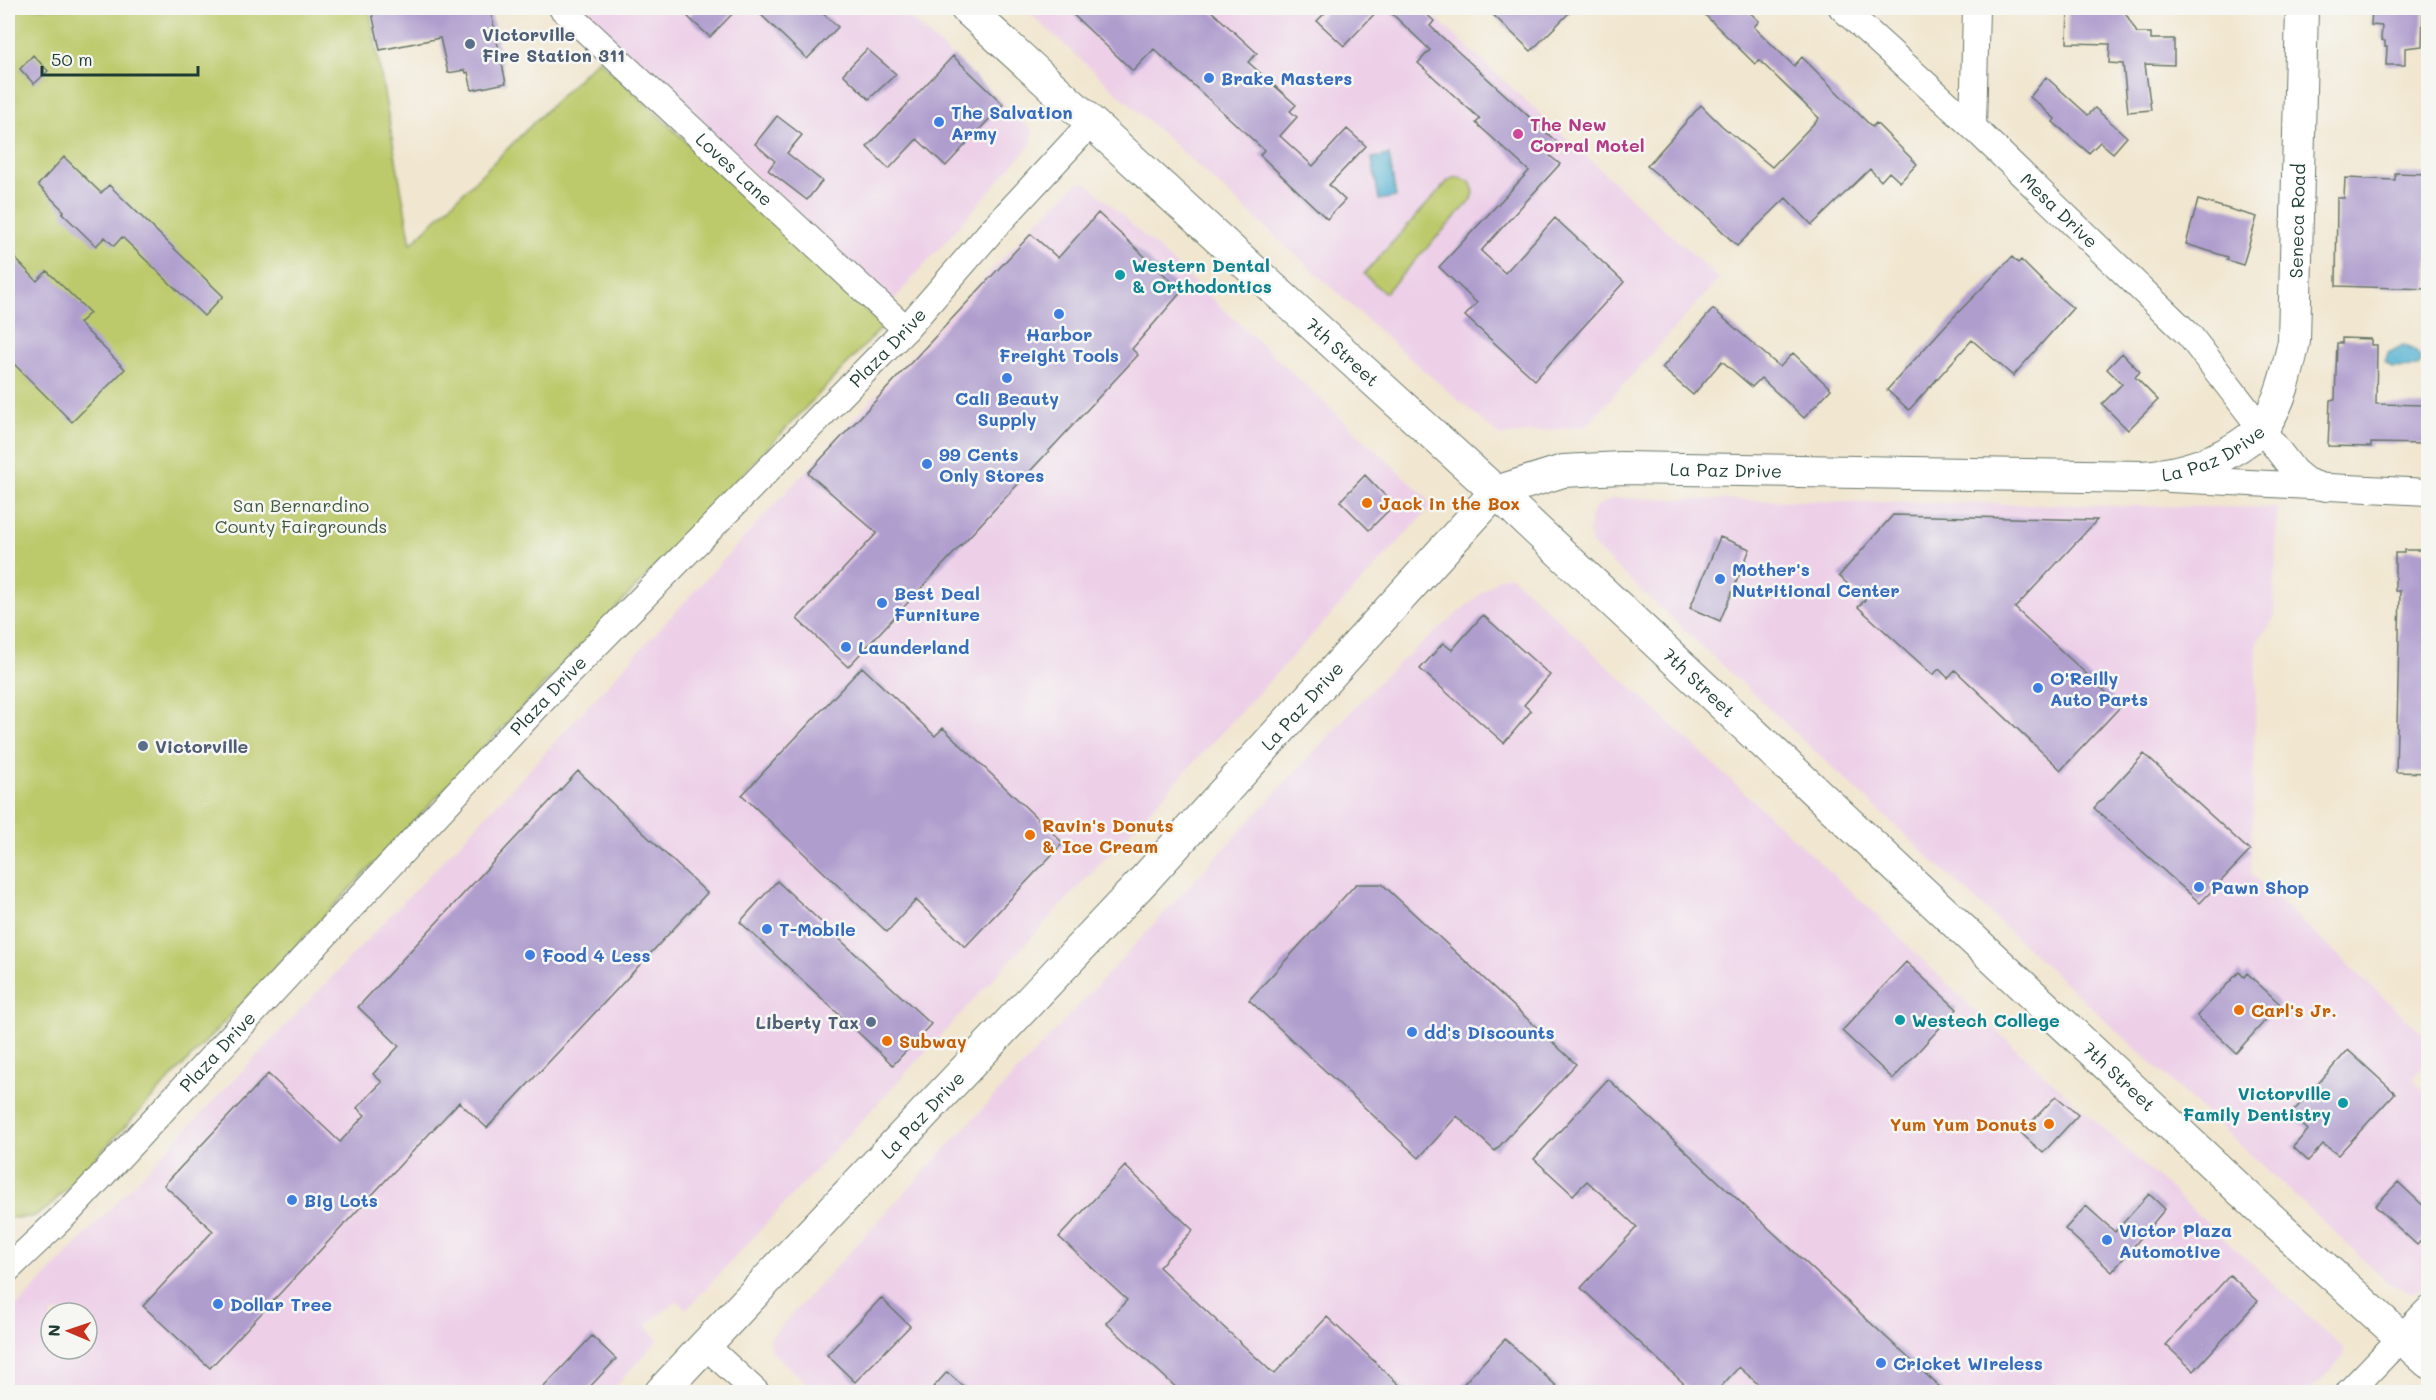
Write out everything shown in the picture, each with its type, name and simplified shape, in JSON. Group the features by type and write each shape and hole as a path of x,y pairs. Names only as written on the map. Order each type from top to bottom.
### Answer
{"main road":[{"name":"7th Street","path":"966,8 1496,492 2276,1224 2428,1362"},
{"name":"Seneca Road","path":"2262,428 2280,392 2294,341 2302,8"},
{"name":"La Paz Drive","path":"661,1392 1145,879 1496,492 1563,471 1621,468 2142,477 2184,472 2216,459 2238,447 2262,428"}],"street":[{"name":"Loves Lane","path":"562,8 906,329"},
{"name":"Mesa Drive","path":"1842,8 1973,127 2190,336 2262,428"},
{"path":"1973,127 1976,8"},
{"name":"Plaza Drive","path":"13,1259 72,1208 554,688 906,329 993,229 1091,123"},
{"name":"La Paz Drive","path":"2262,428 2294,471 2306,482 2326,488"},
{"name":"La Paz Drive","path":"2142,477 2428,492"},
{"path":"2349,1392 2428,1310"},
{"path":"706,1346 756,1392"}],"shaded area":[{"path":"576,8 899,8 1032,130 1032,143 892,302"},
{"path":"1024,8 1425,8 1719,279 1586,426 1500,436 1399,349"},
{"path":"1079,182 1086,182 1429,501 1430,508 687,1309 677,1301 646,1325 658,1340 610,1392 8,1392 8,1316 516,784 1034,224"},
{"path":"1614,498 2277,508 2274,619 2257,642 2251,874 2428,1039 2428,1061 2412,1079 2428,1096 2428,1284 2423,1289 2410,1292 2391,1285 1601,553 1591,543 1589,533 1591,515 1597,506"},
{"path":"1510,575 1888,926 1971,1007 2342,1347 2344,1352 2342,1359 2310,1392 816,1392 771,1351 770,1338 1385,675 1499,578"}],"green space":[{"name":"San Bernardino County Fairgrounds","path":"8,8 369,8 411,244 598,59 883,326 48,1208 32,1217 8,1218"},
{"path":"1457,177 1470,181 1474,192 1472,199 1386,292 1383,292 1364,274 1449,180"}],"water":[{"path":"1389,155 1396,197 1379,200 1372,158"},
{"path":"2403,345 2417,353 2421,362 2418,367 2392,368 2385,362 2388,353"}],"building":[{"name":"Victorville Fire Station 311","path":"371,8 490,8 506,83 472,90 468,72 466,73 465,70 448,73 440,38 380,50"},
{"path":"697,8 738,8 710,37 688,17"},
{"path":"754,8 817,8 838,27 807,59"},
{"path":"1066,8 1208,8 1257,53 1248,62 1296,105 1290,111 1297,117 1280,136 1313,166 1347,129 1366,146 1329,185 1345,200 1327,219 1260,155 1264,150 1154,49 1133,71"},
{"path":"1330,8 1380,8 1344,46 1317,21"},
{"path":"1386,8 1420,8 1434,21 1430,26 1560,145 1550,156 1560,164 1481,251 1505,273 1555,218 1624,282 1535,380 1465,316 1477,303 1439,267 1529,171 1476,123 1480,119 1418,63 1430,50"},
{"path":"1486,8 1574,8 1531,51"},
{"path":"1698,8 1745,8 1759,21 1754,27 1794,66 1802,57 1872,127 1876,123 1917,164 1900,182 1889,172 1881,181 1870,169 1812,225 1786,198 1737,246 1705,214 1647,166 1701,105 1722,126 1772,167 1819,118 1759,60 1755,64"},
{"path":"2068,8 2126,8 2126,14 2137,33 2151,33 2151,39 2174,39 2174,65 2145,64 2151,110 2128,112 2123,64 2109,63 2110,44 2067,43"},
{"path":"2372,8 2423,8 2422,46 2405,48 2405,65 2386,65 2387,47 2385,47 2385,41 2381,40 2382,26 2371,25"},
{"path":"867,49 896,74 869,99 843,74"},
{"path":"33,55 48,71 34,84 20,69"},
{"name":"The Salvation Army","path":"953,56 1003,104 946,166 917,139 889,169 867,147"},
{"path":"2046,77 2088,115 2095,108 2127,137 2113,153 2100,142 2089,153 2053,122 2055,119 2030,97"},
{"path":"777,116 802,135 787,153 822,181 807,200 768,170 775,161 755,144"},
{"path":"64,157 101,193 109,185 223,296 204,316 122,237 114,246 105,237 96,246 62,213 64,211 38,185"},
{"path":"2395,173 2428,174 2428,289 2336,286 2337,198 2344,198 2345,178 2395,180"},
{"path":"2198,200 2257,217 2243,265 2227,260 2228,257 2186,244"},
{"path":"1098,213 1182,291 1132,349 1138,355 848,667 797,619 877,533 808,473 1031,234 1058,258"},
{"path":"8,251 37,281 47,271 90,313 79,323 125,369 72,422 8,358"},
{"path":"2012,257 2018,263 2021,260 2073,308 2013,376 1972,340 1909,410 1887,390"},
{"path":"1713,309 1780,367 1793,353 1831,389 1804,418 1761,378 1752,387 1722,361 1693,395 1662,368"},
{"path":"2342,338 2371,339 2371,345 2377,345 2376,404 2428,405 2428,444 2371,443 2371,447 2328,446 2330,400 2335,399 2337,343 2342,343"},
{"path":"2122,353 2140,372 2135,377 2158,400 2128,430 2102,404 2122,384 2107,369"},
{"name":"Jack in the Box","path":"1365,475 1394,505 1369,530 1340,501"},
{"path":"1893,515 2097,520 2015,608 2121,706 2061,770 1955,670 1948,678 1939,669 1933,675 1858,607 1865,600 1839,576"},
{"name":"Mother's Nutritional Center","path":"1720,537 1750,549 1720,621 1690,608"},
{"path":"2404,550 2428,550 2428,773 2396,772 2400,591 2395,591 2395,553 2404,553"},
{"path":"1483,615 1550,675 1524,705 1531,711 1504,743 1420,669 1443,643 1452,650"},
{"path":"862,667 935,736 943,728 1063,843 965,947 916,900 887,932 742,795"},
{"path":"2144,754 2250,851 2200,903 2094,808"},
{"path":"578,771 707,893 487,1128 459,1102 210,1368 143,1306 213,1231 164,1185 268,1074 340,1142 365,1115 357,1108 382,1082 373,1074 399,1046 358,1007"},
{"path":"777,881 931,1024 893,1065 740,922"},
{"name":"dd's Discounts","path":"1356,884 1382,884 1576,1064 1495,1151 1457,1116 1419,1158 1249,1000"},
{"name":"Westech College","path":"1906,962 1957,1009 1893,1079 1842,1031"},
{"name":"Carl's Jr.","path":"2239,972 2244,977 2247,973 2280,1004 2236,1053 2197,1016"},
{"name":"Victorville Family Dentistry","path":"2348,1050 2395,1093 2338,1155 2323,1144 2308,1161 2293,1147 2308,1130 2291,1114"},
{"path":"1608,1079 1945,1392 1767,1392 1739,1367 1716,1392 1693,1392 1581,1288 1637,1227 1587,1181 1573,1195 1534,1159"},
{"name":"Yum Yum Donuts","path":"2056,1096 2078,1115 2043,1153 2021,1133"},
{"path":"1125,1166 1193,1230 1159,1267 1274,1374 1327,1317 1407,1392 1181,1392 1106,1323 1127,1300 1059,1237"},
{"path":"2398,1182 2428,1210 2428,1233 2417,1245 2375,1206"},
{"name":"Victor Plaza Automotive","path":"2149,1194 2165,1209 2112,1272 2065,1229 2086,1206 2115,1232"},
{"path":"2230,1275 2258,1301 2194,1371 2166,1345"},
{"path":"881,1298 910,1326 855,1382 827,1355"},
{"path":"592,1336 616,1359 585,1392 539,1392"},
{"path":"1505,1339 1563,1392 1456,1392"},
{"path":"947,1372 970,1392 929,1392"}],"place":[{"name":"Victorville Fire Station 311","path":"470,44"},
{"name":"Brake Masters","path":"1209,78"},
{"name":"The Salvation Army","path":"939,122"},
{"name":"The New Corral Motel","path":"1518,134"},
{"name":"Western Dental & Orthodontics","path":"1120,275"},
{"name":"Harbor Freight Tools","path":"1059,314"},
{"name":"Cali Beauty Supply","path":"1007,378"},
{"name":"99 Cents Only Stores","path":"927,464"},
{"name":"Jack in the Box","path":"1367,503"},
{"name":"Mother's Nutritional Center","path":"1720,579"},
{"name":"Best Deal Furniture","path":"882,603"},
{"name":"Launderland","path":"846,647"},
{"name":"O'Reilly Auto Parts","path":"2038,688"},
{"name":"Victorville","path":"143,746"},
{"name":"Ravin's Donuts & Ice Cream","path":"1030,835"},
{"name":"Pawn Shop","path":"2199,887"},
{"name":"T-Mobile","path":"767,929"},
{"name":"Food 4 Less","path":"530,955"},
{"name":"Carl's Jr.","path":"2239,1010"},
{"name":"Westech College","path":"1900,1020"},
{"name":"Liberty Tax","path":"871,1022"},
{"name":"dd's Discounts","path":"1412,1032"},
{"name":"Subway","path":"887,1041"},
{"name":"Victorville Family Dentistry","path":"2343,1103"},
{"name":"Yum Yum Donuts","path":"2049,1124"},
{"name":"Big Lots","path":"292,1200"},
{"name":"Victor Plaza Automotive","path":"2107,1240"},
{"name":"Dollar Tree","path":"218,1304"},
{"name":"Cricket Wireless","path":"1881,1363"}]}
